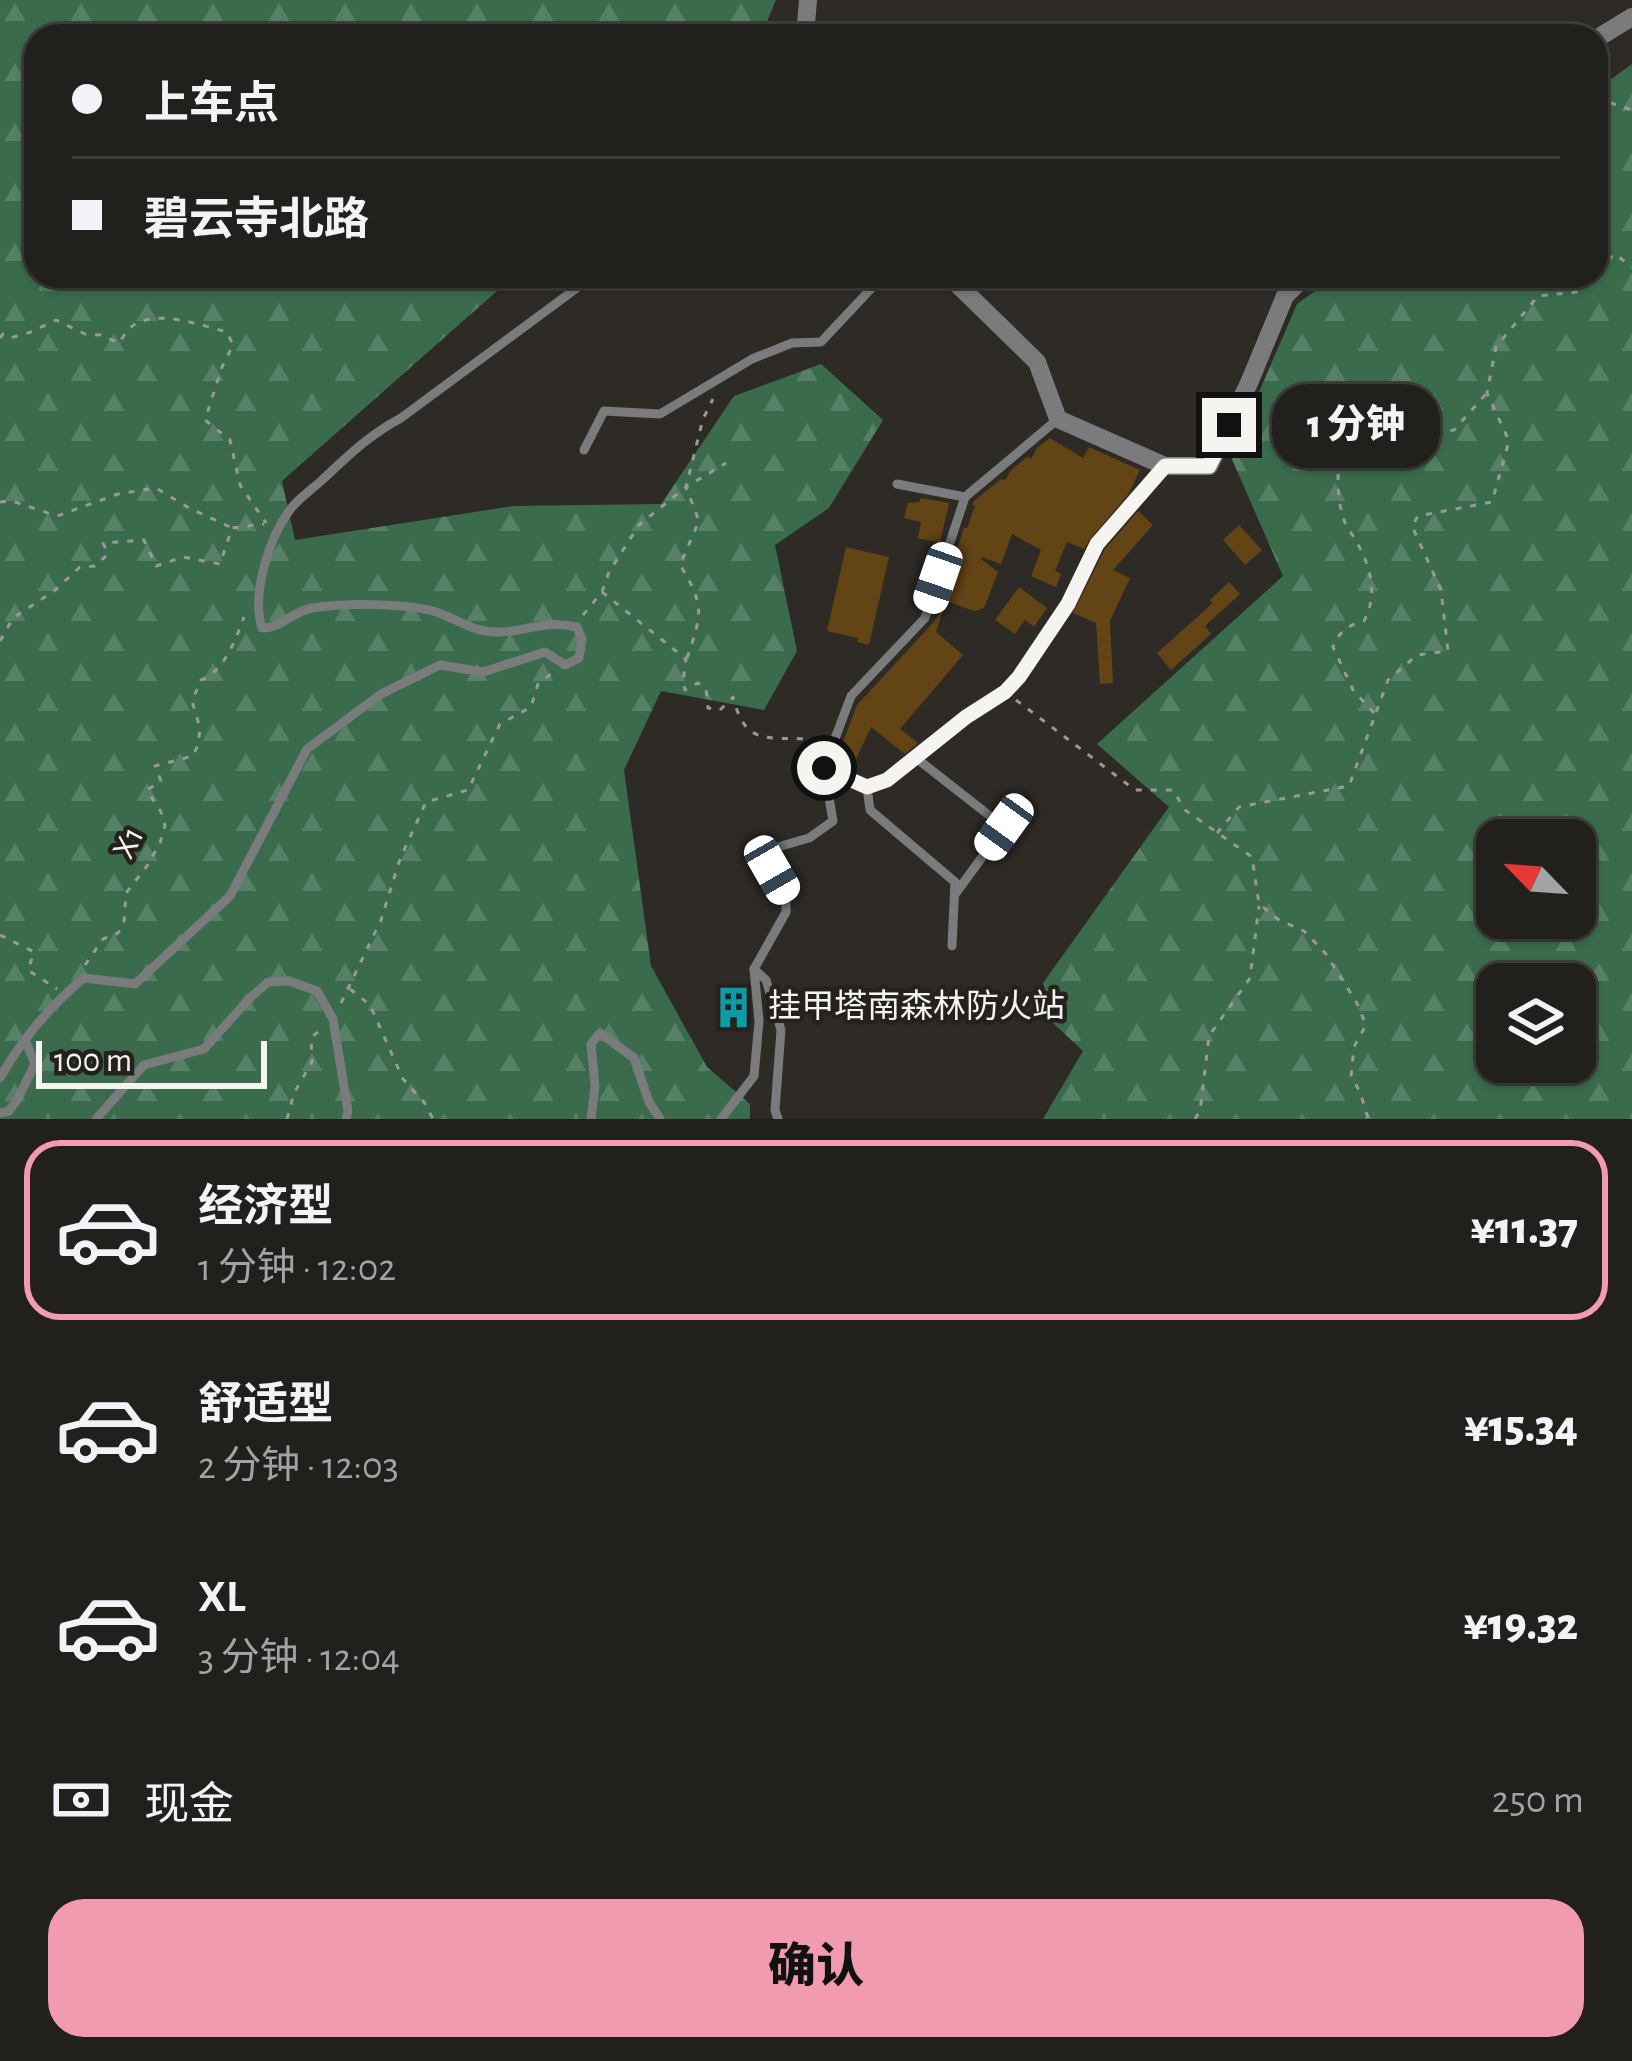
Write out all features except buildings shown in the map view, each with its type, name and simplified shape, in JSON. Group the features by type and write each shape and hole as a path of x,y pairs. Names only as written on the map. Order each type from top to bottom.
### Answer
{"street":[{"path":"961,288 1037,362 1058,419 1165,466 1209,466 1285,296 1293,288"}],"lane":[{"path":"0,1078 15,1050 84,978 135,983 230,896 307,749 381,694 440,664 483,672 544,652 565,665 579,658 583,639 577,628 555,622 495,633 467,627 434,611 386,605 308,608 275,628 262,628 257,593 274,538 291,508 371,434 401,418 577,288"},
{"path":"584,451 604,411 660,414 752,359 792,344 821,341 872,288"},
{"path":"721,1119 754,1076 759,1021 754,968 786,912 786,894 772,870 771,849 809,838 833,821 824,768 851,696 925,618 965,497 1058,419"},
{"path":"824,768 867,787 887,780 1005,692 1068,604 1097,544 1165,466"},
{"path":"897,484 965,497"},
{"path":"916,758 1004,827 956,892"},
{"path":"867,787 870,810 955,882 952,946"},
{"path":"754,968 766,980 781,1030 778,1119"},
{"path":"96,1119 144,1065 204,1048 268,982 289,981 317,991 333,1019 346,1119"},
{"path":"591,1119 595,1086 591,1044 600,1033 634,1058 660,1119"},
{"path":"0,1113 8,1112 17,1100 34,1064 26,1042"}],"path":[{"path":"1608,260 1615,254 1632,267"},
{"path":"1375,714 1353,690 1333,646 1350,625 1364,621 1373,589 1366,561 1342,519 1338,466 1348,454 1379,443 1454,430 1487,393 1496,347 1538,296 1580,288"},
{"path":"0,338 31,332 56,320 119,343 129,328 150,319 227,332 232,345 206,420 230,440 240,485 267,524 232,527 156,488 118,494 57,516 12,501 0,502"},
{"path":"723,378 703,419 686,487 699,521 680,565 699,595 698,626 683,682 685,689 698,683 706,689 708,708 721,710 733,697 737,716 764,739 806,739 824,768"},
{"path":"1217,833 1239,807 1349,786 1388,680 1417,655 1448,650 1441,590 1412,526 1418,516 1492,502 1509,441 1487,393"},
{"path":"577,628 638,525 726,463"},
{"path":"0,641 13,617 54,591 80,567 95,566 108,554 103,543 144,540 156,566 183,557 220,564 232,527"},
{"path":"602,592 686,659"},
{"name":"X1","path":"64,994 103,939 118,934 124,923 126,893 160,843 165,826 147,790 161,781 155,766 193,756 200,728 192,701 201,680 213,676 239,634 243,617 258,616"},
{"path":"287,1119 294,1093 312,1061 311,1038 333,1019 349,988 426,802 468,790 500,724 531,706 538,684 565,665"},
{"path":"1005,692 1135,790 1173,790 1185,810 1252,856 1259,904 1250,978 1209,1036 1195,1119"},
{"path":"1259,904 1304,931 1327,954 1357,1003 1366,1025 1354,1046 1351,1076 1372,1119"},
{"path":"0,935 34,952 28,970 64,994"},
{"path":"349,988 370,1005 403,1079 434,1119"}],"green space":[{"path":"0,0 776,0 766,24 24,24 24,288 500,288 282,481 295,540 513,506 661,504 734,396 821,364 883,420 829,508 775,545 797,651 764,710 661,691 624,770 651,966 707,1067 750,1104 750,1119 0,1119"},
{"path":"1632,64 1632,1119 1043,1119 1083,1051 1053,1023 1043,983 1169,807 1097,744 1283,576 1231,457 1297,304 1319,288 1608,288 1608,81"}],"place":[{"name":"挂甲塔南森林防火站","path":"734,1007"}],"route":[{"path":"824,768 867,787 887,780 1005,692 1068,604 1097,544 1165,466 1209,466 1229,425"}]}
